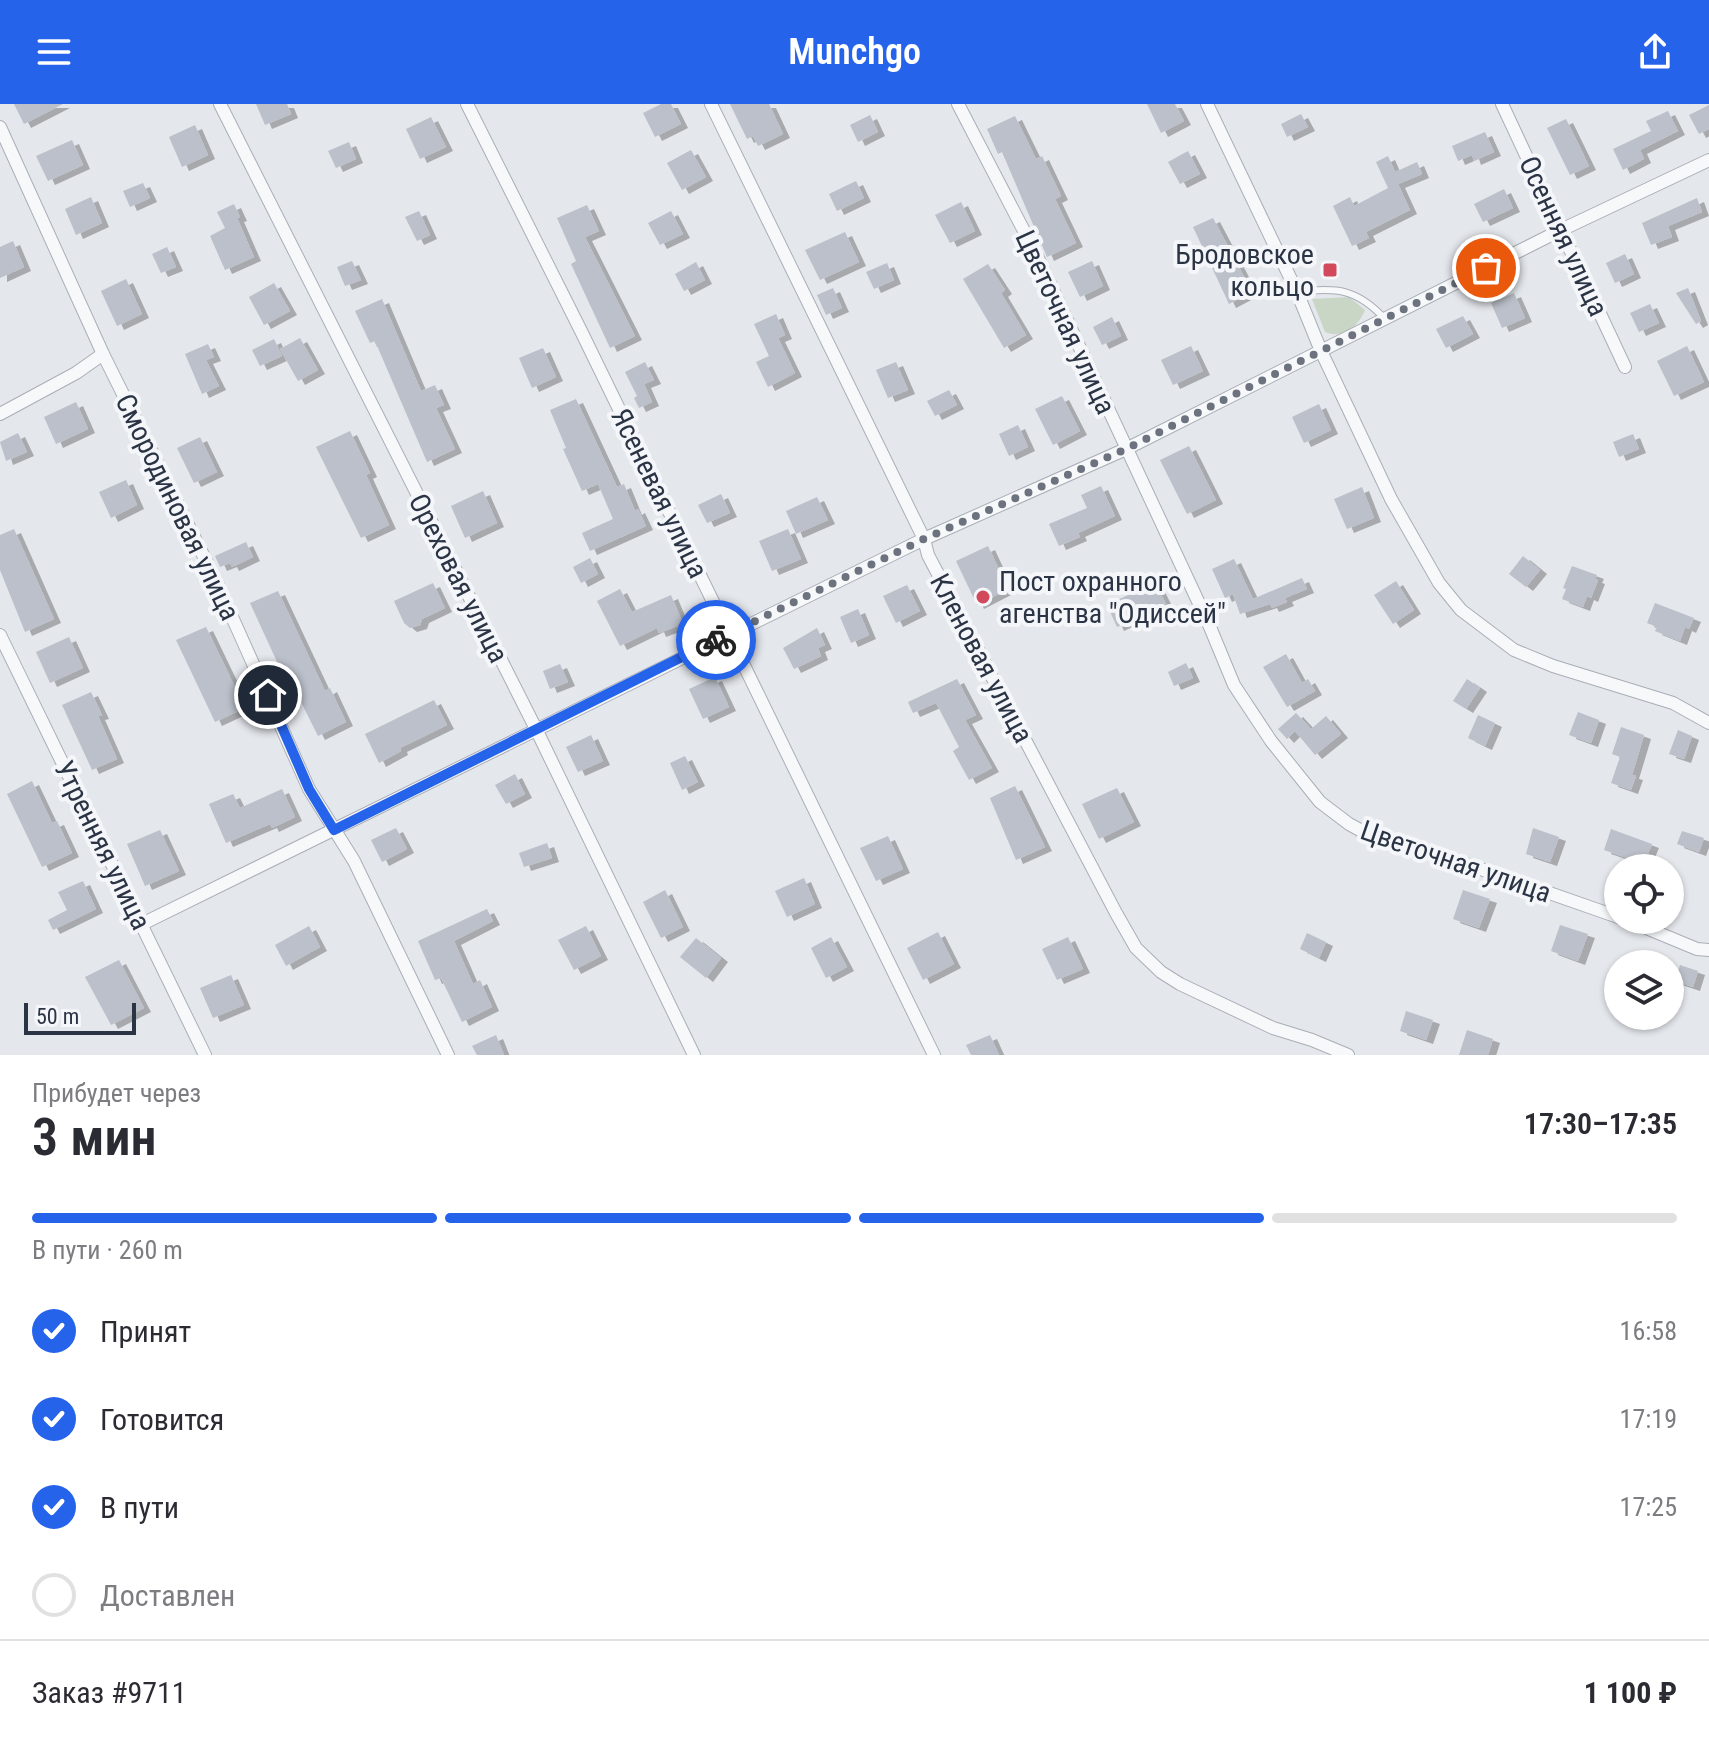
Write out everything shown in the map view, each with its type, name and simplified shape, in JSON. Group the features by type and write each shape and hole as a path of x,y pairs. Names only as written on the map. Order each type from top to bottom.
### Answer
{"street":[{"name":"Ореховая улица","path":"220,104 536,729 694,1055"},
{"name":"Ясеневая улица","path":"467,104 934,1055"},
{"name":"Кленовая улица","path":"711,104 924,539 928,555 1136,948 1161,972 1189,989 1273,1028 1348,1055"},
{"name":"Цветочная улица","path":"958,104 1037,256 1234,685 1293,771 1320,802 1371,836 1415,846 1604,912"},
{"path":"1207,104 1391,499 1439,583 1461,610 1486,632 1514,650 1553,666 1673,703 1709,723"},
{"name":"Осенняя улица","path":"1502,104 1625,367"},
{"name":"Смородиновая улица","path":"0,127 103,354 216,581 309,789 354,861 448,1055"},
{"path":"142,924 924,539 1126,449 1561,230 1709,160"},
{"path":"0,414 76,373 103,354"},
{"name":"Утренняя улица","path":"0,635 205,1055"},
{"path":"1661,934 1697,949 1709,950"}],"lane":[{"path":"1297,292 1324,289 1348,291 1370,303 1385,319"}],"green space":[{"path":"1349,297 1365,310 1358,322 1344,333 1325,332 1312,299"}],"building":[{"path":"14,104 63,104 24,124"},
{"path":"256,104 287,104 291,114 265,125"},
{"path":"661,104 671,104 681,124 655,137 643,113"},
{"path":"730,104 769,104 783,134 758,146 753,136 747,139"},
{"path":"1147,104 1175,104 1184,121 1161,133"},
{"path":"1709,105 1709,129 1699,134 1689,115"},
{"path":"1668,111 1678,131 1640,150 1644,159 1623,170 1613,149 1651,131 1646,121"},
{"path":"1301,114 1308,127 1287,137 1281,124"},
{"path":"870,115 878,132 858,142 850,125"},
{"path":"1015,116 1036,159 1042,156 1061,196 1055,199 1076,243 1047,257 1002,152 998,154 987,129"},
{"path":"431,117 446,147 420,159 406,129"},
{"path":"1566,119 1589,166 1570,175 1547,128"},
{"path":"195,125 208,155 182,167 169,137"},
{"path":"1485,132 1494,152 1474,161 1472,155 1458,161 1452,146"},
{"path":"72,140 83,165 48,181 36,156"},
{"path":"349,142 356,159 336,168 328,151"},
{"path":"691,150 706,177 682,190 667,163"},
{"path":"1188,151 1200,174 1180,184 1168,162"},
{"path":"1388,156 1395,172 1417,162 1422,174 1398,184 1410,210 1366,232 1369,238 1352,246 1333,206 1350,197 1354,206 1388,188 1376,162"},
{"path":"856,181 864,198 837,211 829,194"},
{"path":"143,183 150,198 130,207 123,191"},
{"path":"1504,189 1513,208 1483,222 1474,204"},
{"path":"91,197 102,223 76,235 65,209"},
{"path":"1697,198 1702,212 1668,226 1672,237 1651,245 1642,223"},
{"path":"961,202 975,231 950,243 935,215"},
{"path":"234,204 254,257 225,270 210,236 225,228 217,212"},
{"path":"587,205 599,231 585,237 635,336 610,348 571,264 576,261 557,218"},
{"path":"419,211 430,235 417,241 405,217"},
{"path":"671,211 683,234 660,245 648,223"},
{"path":"1213,218 1252,292 1229,304 1193,227"},
{"path":"845,232 859,262 820,280 805,250"},
{"path":"13,241 24,267 0,278 0,247"},
{"path":"167,247 176,267 161,273 152,254"},
{"path":"1625,254 1634,274 1615,283 1606,263"},
{"path":"352,261 361,280 345,286 337,267"},
{"path":"1092,261 1103,286 1080,297 1068,272"},
{"path":"696,262 705,280 684,291 675,274"},
{"path":"887,263 894,280 874,289 866,272"},
{"path":"988,264 1005,290 1001,293 1026,335 1004,348 963,279"},
{"path":"126,279 142,314 117,326 101,291"},
{"path":"274,283 290,311 264,325 249,297"},
{"path":"833,288 842,308 826,315 817,295"},
{"path":"1688,288 1701,321 1696,324 1676,293"},
{"path":"1514,293 1525,318 1502,328 1491,303"},
{"path":"382,299 421,391 435,385 444,405 436,408 455,449 427,462 375,341 370,343 355,311"},
{"path":"1650,304 1659,323 1639,332 1630,313"},
{"path":"776,314 785,335 778,338 795,373 768,387 756,362 769,356 754,324"},
{"path":"1463,316 1473,334 1446,348 1436,329"},
{"path":"1112,317 1121,336 1102,345 1093,327"},
{"path":"300,338 318,370 298,381 280,349"},
{"path":"274,339 282,356 260,366 252,350"},
{"path":"208,344 214,357 206,360 219,386 202,394 185,354"},
{"path":"1191,346 1203,371 1173,385 1161,360"},
{"path":"1687,346 1704,382 1674,396 1657,361"},
{"path":"543,348 556,377 532,388 519,358"},
{"path":"645,362 654,380 644,384 652,402 639,408 634,398 637,396 625,372"},
{"path":"896,362 908,390 888,398 876,370"},
{"path":"949,390 957,405 935,416 927,401"},
{"path":"1062,396 1080,431 1053,445 1035,409"},
{"path":"576,399 617,487 624,484 635,511 638,509 646,526 590,551 582,533 613,519 598,484 582,491 550,410"},
{"path":"76,402 88,429 56,444 44,417"},
{"path":"1319,404 1331,430 1304,443 1292,417"},
{"path":"1018,425 1028,447 1009,456 999,434"},
{"path":"350,431 389,525 361,538 316,447"},
{"path":"18,433 27,452 6,461 0,442"},
{"path":"1633,434 1639,449 1619,457 1613,442"},
{"path":"200,437 217,472 194,483 177,448"},
{"path":"1189,446 1216,500 1187,514 1160,460"},
{"path":"126,480 137,505 111,518 99,492"},
{"path":"1101,486 1115,516 1078,533 1080,537 1059,546 1049,524 1087,508 1081,495"},
{"path":"1362,487 1374,518 1347,529 1334,499"},
{"path":"483,491 497,523 465,538 451,506"},
{"path":"721,494 730,513 707,523 698,505"},
{"path":"817,497 828,520 796,534 786,511"},
{"path":"14,529 54,619 25,632 0,570 0,535"},
{"path":"788,529 801,559 772,571 759,541"},
{"path":"246,542 253,557 232,567 230,563 220,567 215,556"},
{"path":"988,546 1008,589 977,605 956,561"},
{"path":"1523,556 1540,570 1526,587 1509,574"},
{"path":"590,558 598,574 581,583 573,567"},
{"path":"1234,559 1253,599 1302,578 1307,589 1285,598 1287,602 1272,608 1270,604 1240,614 1233,594 1225,598 1212,569"},
{"path":"1572,566 1597,575 1591,598 1587,596 1583,607 1562,599"},
{"path":"1396,581 1414,610 1393,624 1374,595"},
{"path":"1155,582 1166,604 1117,627 1107,605"},
{"path":"433,583 445,608 410,628 404,623 394,601"},
{"path":"907,585 920,611 896,623 883,596"},
{"path":"620,589 632,612 671,595 683,624 659,633 657,628 620,646 597,601"},
{"path":"278,591 325,691 330,688 346,722 318,736 293,686 289,688 250,603"},
{"path":"1655,603 1694,618 1689,629 1685,627 1680,641 1655,631 1657,627 1647,623"},
{"path":"858,609 869,635 851,643 840,617"},
{"path":"206,627 245,708 215,722 176,640"},
{"path":"817,628 825,645 818,648 821,656 794,669 783,648"},
{"path":"69,637 83,668 50,683 36,652"},
{"path":"1286,654 1302,683 1308,679 1315,691 1287,707 1263,667"},
{"path":"1186,663 1193,678 1174,686 1168,672"},
{"path":"560,664 568,682 550,689 543,671"},
{"path":"715,677 729,707 703,719 689,689"},
{"path":"957,679 976,715 965,720 992,768 969,780 953,751 959,747 936,703 913,713 908,702"},
{"path":"1467,679 1480,688 1466,709 1453,701"},
{"path":"91,692 117,759 92,770 62,705"},
{"path":"434,700 447,725 400,748 401,751 379,763 365,734"},
{"path":"1578,712 1599,720 1591,743 1569,735"},
{"path":"1296,713 1311,729 1326,716 1341,734 1315,755 1295,731 1287,739 1278,729"},
{"path":"1478,715 1495,723 1485,746 1468,738"},
{"path":"1621,727 1644,735 1632,775 1636,776 1631,790 1611,783 1620,757 1612,754"},
{"path":"1678,730 1692,736 1684,759 1669,754"},
{"path":"591,735 603,761 578,772 566,747"},
{"path":"685,756 698,782 682,790 670,763"},
{"path":"515,774 525,794 506,804 495,785"},
{"path":"32,781 52,823 57,821 72,853 42,867 7,794"},
{"path":"1015,786 1045,847 1016,860 990,798"},
{"path":"1117,788 1134,822 1099,839 1082,804"},
{"path":"282,789 295,817 226,843 209,804 233,794 240,808"},
{"path":"396,828 407,849 382,862 371,840"},
{"path":"1533,828 1559,837 1550,862 1526,854"},
{"path":"1611,829 1652,844 1648,854 1616,854 1604,850"},
{"path":"160,830 179,871 145,886 127,844"},
{"path":"1682,831 1704,838 1699,852 1677,844"},
{"path":"888,836 903,869 876,881 860,848"},
{"path":"547,843 552,858 524,867 519,853"},
{"path":"804,878 815,904 787,917 775,891"},
{"path":"83,881 96,909 53,930 48,920 67,910 58,892"},
{"path":"665,890 683,927 661,938 643,902"},
{"path":"1463,890 1490,899 1479,928 1453,919"},
{"path":"487,909 493,921 454,941 473,984 480,980 492,1007 462,1022 441,978 435,980 418,941"},
{"path":"1560,925 1588,934 1578,961 1551,951"},
{"path":"309,926 320,947 286,966 275,945"},
{"path":"586,926 601,956 574,970 558,940"},
{"path":"938,932 954,964 923,980 907,948"},
{"path":"1307,933 1326,942 1319,958 1300,949"},
{"path":"831,937 847,967 826,978 811,948"},
{"path":"1068,937 1083,969 1057,980 1042,949"},
{"path":"696,938 721,958 706,978 680,957"},
{"path":"119,960 144,1008 111,1025 85,977"},
{"path":"1684,966 1698,971 1693,987 1684,984"},
{"path":"231,975 244,1005 213,1018 200,988"},
{"path":"1406,1011 1433,1020 1426,1040 1400,1031"},
{"path":"1467,1030 1493,1039 1488,1055 1459,1055"},
{"path":"496,1035 504,1055 477,1055 472,1046"},
{"path":"990,1035 999,1055 971,1055 966,1045"}],"way so far":[{"path":"716,640 924,539 1126,449 1486,268"}],"place":[{"name":"Бродовское кольцо","path":"1330,270"},
{"name":"Пост охранного агенства \"Одисcей\"","path":"983,597"}],"route":[{"path":"268,695 309,789 334,830 716,640"}]}
